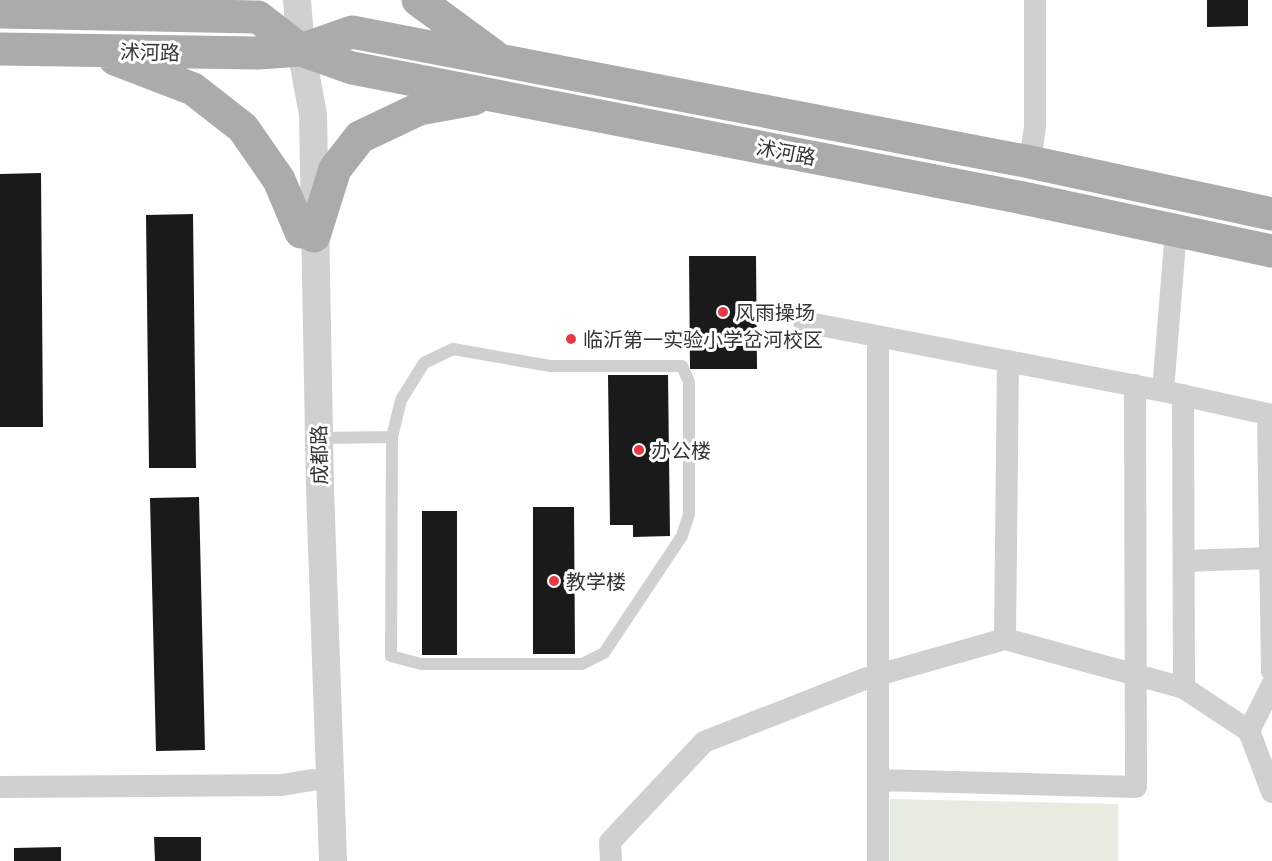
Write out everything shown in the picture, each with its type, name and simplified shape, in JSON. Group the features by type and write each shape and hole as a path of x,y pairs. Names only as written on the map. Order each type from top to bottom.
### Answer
{"main road":[{"path":"101,14 139,0"},
{"path":"418,0 499,59"},
{"name":"沭河路","path":"0,12 258,17 301,50 352,68 1023,198 1272,251"},
{"name":"沭河路","path":"0,49 258,53 301,50 352,32 1030,162 1272,214"},
{"path":"94,51 193,89 243,128 279,180 308,234"},
{"path":"308,234 335,169 360,137 419,109 492,95"}],"street":[{"name":"成都路","path":"297,0 301,50 313,114 308,234 305,492 314,861"},
{"name":"成都路","path":"301,50 308,0"},
{"path":"1030,162 1035,128 1035,0"},
{"path":"1176,230 1173,393 1184,561 1184,688"},
{"name":"成都路","path":"308,234 319,438 333,861"},
{"path":"804,322 1173,393 1270,414 1272,671"},
{"path":"878,861 879,337"},
{"path":"1005,639 1008,361"},
{"path":"878,780 1136,788 1135,386"},
{"path":"1184,561 1270,558"},
{"path":"611,861 610,842 704,742 879,675 1005,639 1184,688 1249,731 1272,792"},
{"path":"1249,731 1272,685"},
{"path":"0,788 282,785 312,780"}],"lane":[{"path":"453,349 550,366 682,366 689,382 689,514 682,536 604,653 582,664 421,664 391,656 392,437 400,400 424,363 453,349"},
{"path":"319,438 392,437"}],"shaded area":[{"path":"890,799 1118,804 1118,861 890,861"}],"building":[{"path":"1207,0 1248,0 1248,26 1207,27"},
{"path":"41,173 43,427 0,427 0,174"},
{"path":"193,214 196,468 149,468 146,215"},
{"name":"风雨操场","path":"689,256 756,256 757,369 690,369"},
{"name":"办公楼","path":"608,375 668,375 670,536 633,537 633,525 610,525"},
{"path":"199,497 205,750 156,751 150,498"},
{"name":"教学楼","path":"533,507 574,507 575,654 533,654"},
{"path":"422,511 457,511 457,655 422,655"},
{"path":"154,837 201,837 201,861 155,861"},
{"path":"61,847 61,861 14,861 14,848"}],"place":[{"name":"风雨操场","path":"723,312"},
{"name":"临沂第一实验小学岔河校区","path":"571,339"},
{"name":"办公楼","path":"639,450"},
{"name":"教学楼","path":"554,581"}]}
